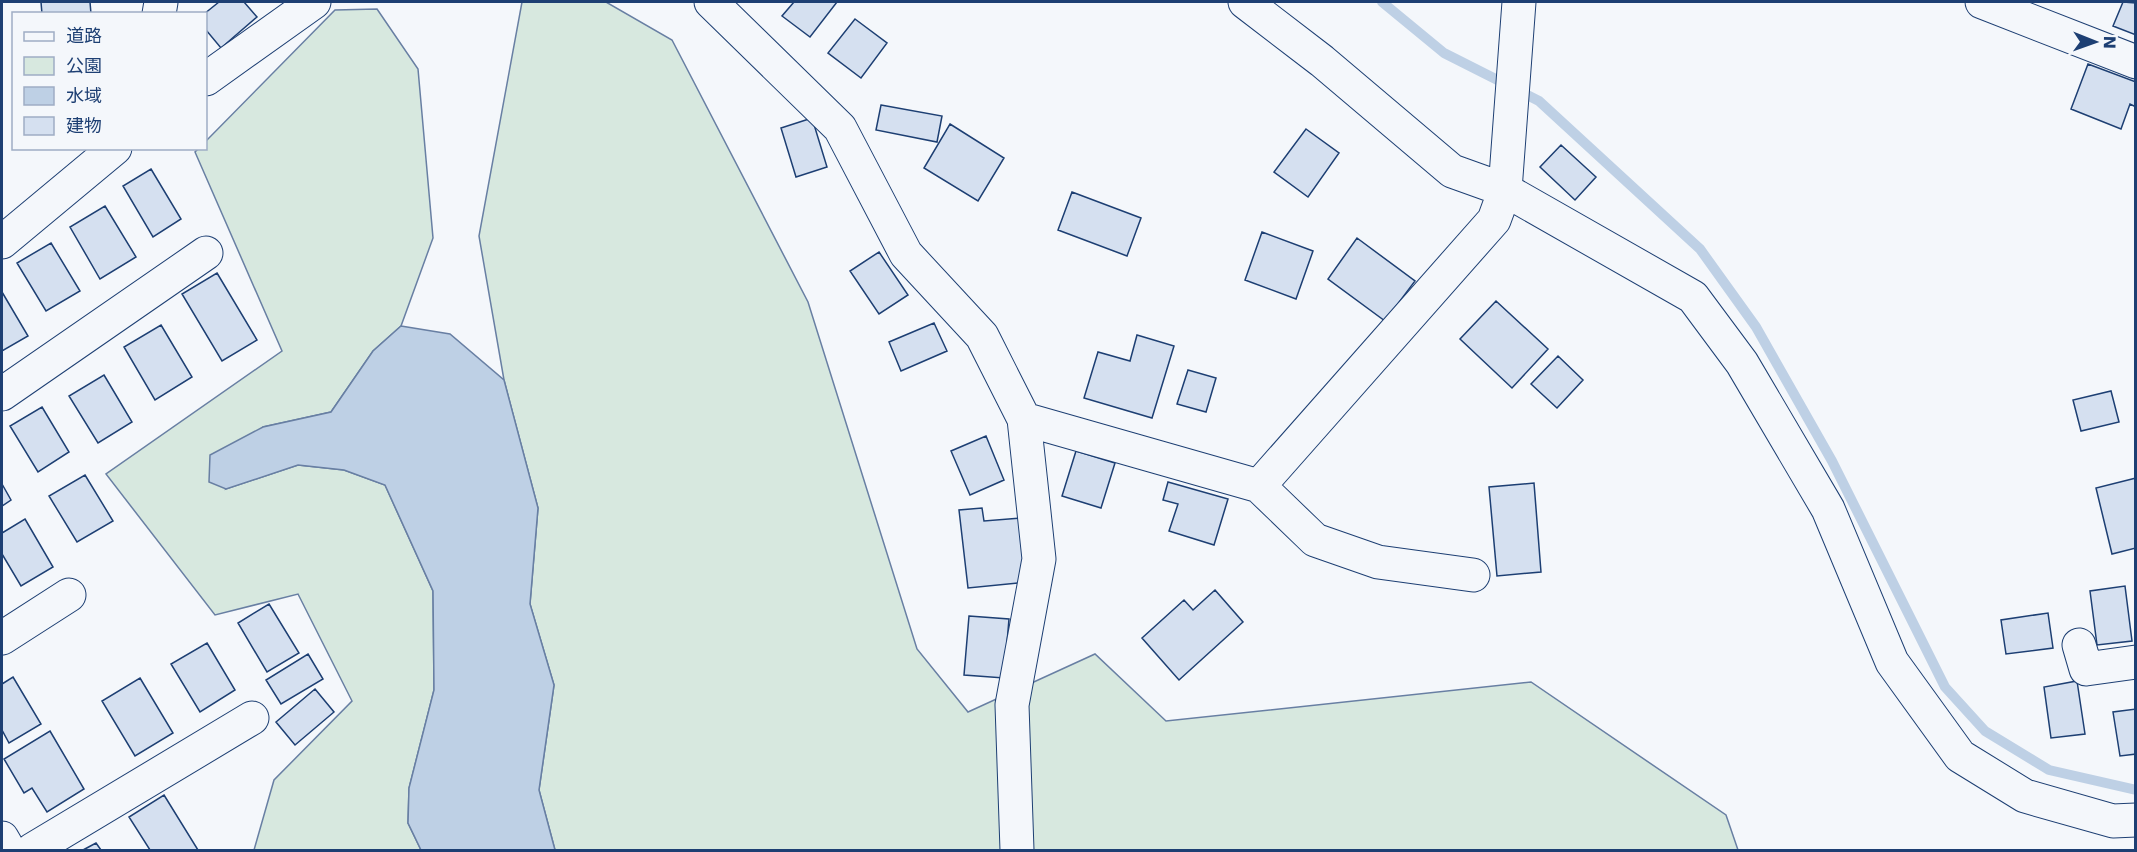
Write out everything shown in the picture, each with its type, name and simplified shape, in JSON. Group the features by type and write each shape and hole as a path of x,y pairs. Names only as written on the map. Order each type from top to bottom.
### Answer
{"street":[{"path":"207,78 314,2"},
{"path":"711,2 840,128 906,254 982,336 1024,419 1039,559 1012,705 1017,850"},
{"path":"1245,2 1322,61 1452,171 1505,190 1693,297 1742,363 1828,509 1892,662 1960,756 2025,796 2113,820 2136,820"},
{"path":"1259,486 1494,220 1505,190 1519,2"},
{"path":"1983,2 2136,62"},
{"path":"2,242 113,150"},
{"path":"2,394 206,253"},
{"path":"1024,419 1259,486 1315,540 1378,562 1473,576"},
{"path":"2,638 69,595"},
{"path":"2079,645 2086,669 2136,663"},
{"path":"32,850 252,718"},
{"path":"2,838 9,850"}],"green space":[{"path":"522,2 606,2 672,40 808,302 917,649 968,712 1095,654 1166,721 1531,682 1726,815 1738,850 555,850 539,790 554,685 530,604 538,508 504,380 479,236"},
{"path":"377,9 418,69 433,238 401,326 373,351 331,412 263,427 226,489 298,465 344,470 385,485 433,591 434,690 409,788 408,823 421,850 254,850 274,780 352,701 298,594 215,615 106,474 282,351 195,152 207,150 207,140 335,10"}],"water":[{"path":"401,326 450,334 504,380 538,508 530,604 554,685 539,790 555,850 421,850 408,823 409,788 434,690 433,591 385,485 344,470 298,465 226,489 209,482 210,455 263,427 331,412 373,351"}],"building":[{"path":"41,2 90,2 91,12 42,12"},
{"path":"219,2 244,2 257,17 221,48 207,31 206,12"},
{"path":"794,2 837,2 810,37 782,16"},
{"path":"2123,2 2136,3 2136,35 2113,26"},
{"path":"855,19 887,43 861,78 828,53"},
{"path":"2088,64 2136,82 2136,107 2130,104 2121,129 2071,109"},
{"path":"881,105 942,116 937,142 876,130"},
{"path":"812,118 827,167 796,177 781,128"},
{"path":"950,124 1004,158 978,201 924,168"},
{"path":"1306,129 1339,153 1308,197 1274,172"},
{"path":"1561,145 1596,177 1575,200 1540,167"},
{"path":"151,169 181,219 153,237 123,186"},
{"path":"1072,192 1141,218 1127,256 1058,230"},
{"path":"105,206 136,257 100,279 70,227"},
{"path":"1262,232 1313,251 1296,299 1245,280"},
{"path":"1357,238 1415,281 1385,321 1328,279"},
{"path":"51,243 80,291 46,311 17,263"},
{"path":"879,252 908,295 879,314 850,271"},
{"path":"217,273 257,340 222,361 182,294"},
{"path":"2,292 28,336 2,351"},
{"path":"1496,301 1548,349 1512,388 1460,339"},
{"path":"934,323 947,351 901,371 889,342"},
{"path":"161,325 192,377 155,400 124,347"},
{"path":"1137,335 1174,346 1152,418 1084,398 1098,352 1130,361"},
{"path":"1558,356 1583,380 1557,408 1531,384"},
{"path":"1188,370 1216,378 1206,412 1177,404"},
{"path":"104,375 132,422 98,443 69,396"},
{"path":"2111,391 2119,422 2081,431 2073,400"},
{"path":"42,407 69,452 38,472 10,426"},
{"path":"986,436 1004,480 970,495 951,451"},
{"path":"1076,451 1115,463 1101,508 1062,496"},
{"path":"85,475 113,521 77,542 49,496"},
{"path":"2136,478 2136,548 2112,554 2096,488"},
{"path":"1168,482 1228,499 1214,545 1169,531 1178,504 1163,500"},
{"path":"1534,483 1541,572 1497,576 1489,487"},
{"path":"2,484 11,500 2,506"},
{"path":"982,508 984,521 1020,518 1027,582 968,588 959,510"},
{"path":"25,519 53,567 21,586 2,554 2,533"},
{"path":"2125,586 2132,641 2097,645 2090,591"},
{"path":"1215,590 1243,622 1179,680 1142,638 1184,600 1193,610"},
{"path":"269,604 299,653 267,672 238,623"},
{"path":"2048,613 2053,648 2006,654 2001,620"},
{"path":"969,616 1009,619 1004,678 964,675"},
{"path":"207,643 235,690 200,712 171,664"},
{"path":"308,654 323,679 281,704 266,680"},
{"path":"13,677 41,724 9,743 2,730 2,684"},
{"path":"140,678 173,733 135,756 102,701"},
{"path":"2077,681 2085,734 2051,738 2044,687"},
{"path":"315,689 334,712 295,745 276,722"},
{"path":"2136,709 2136,754 2120,756 2113,712"},
{"path":"50,731 84,789 47,812 32,788 24,793 4,759"},
{"path":"164,795 198,850 150,850 129,817"},
{"path":"96,843 101,850 83,850"}],"waterway":[{"path":"1382,2 1444,53 1539,101 1700,249 1756,327 1832,461 1945,687 1985,731 2049,770 2136,790"}]}
